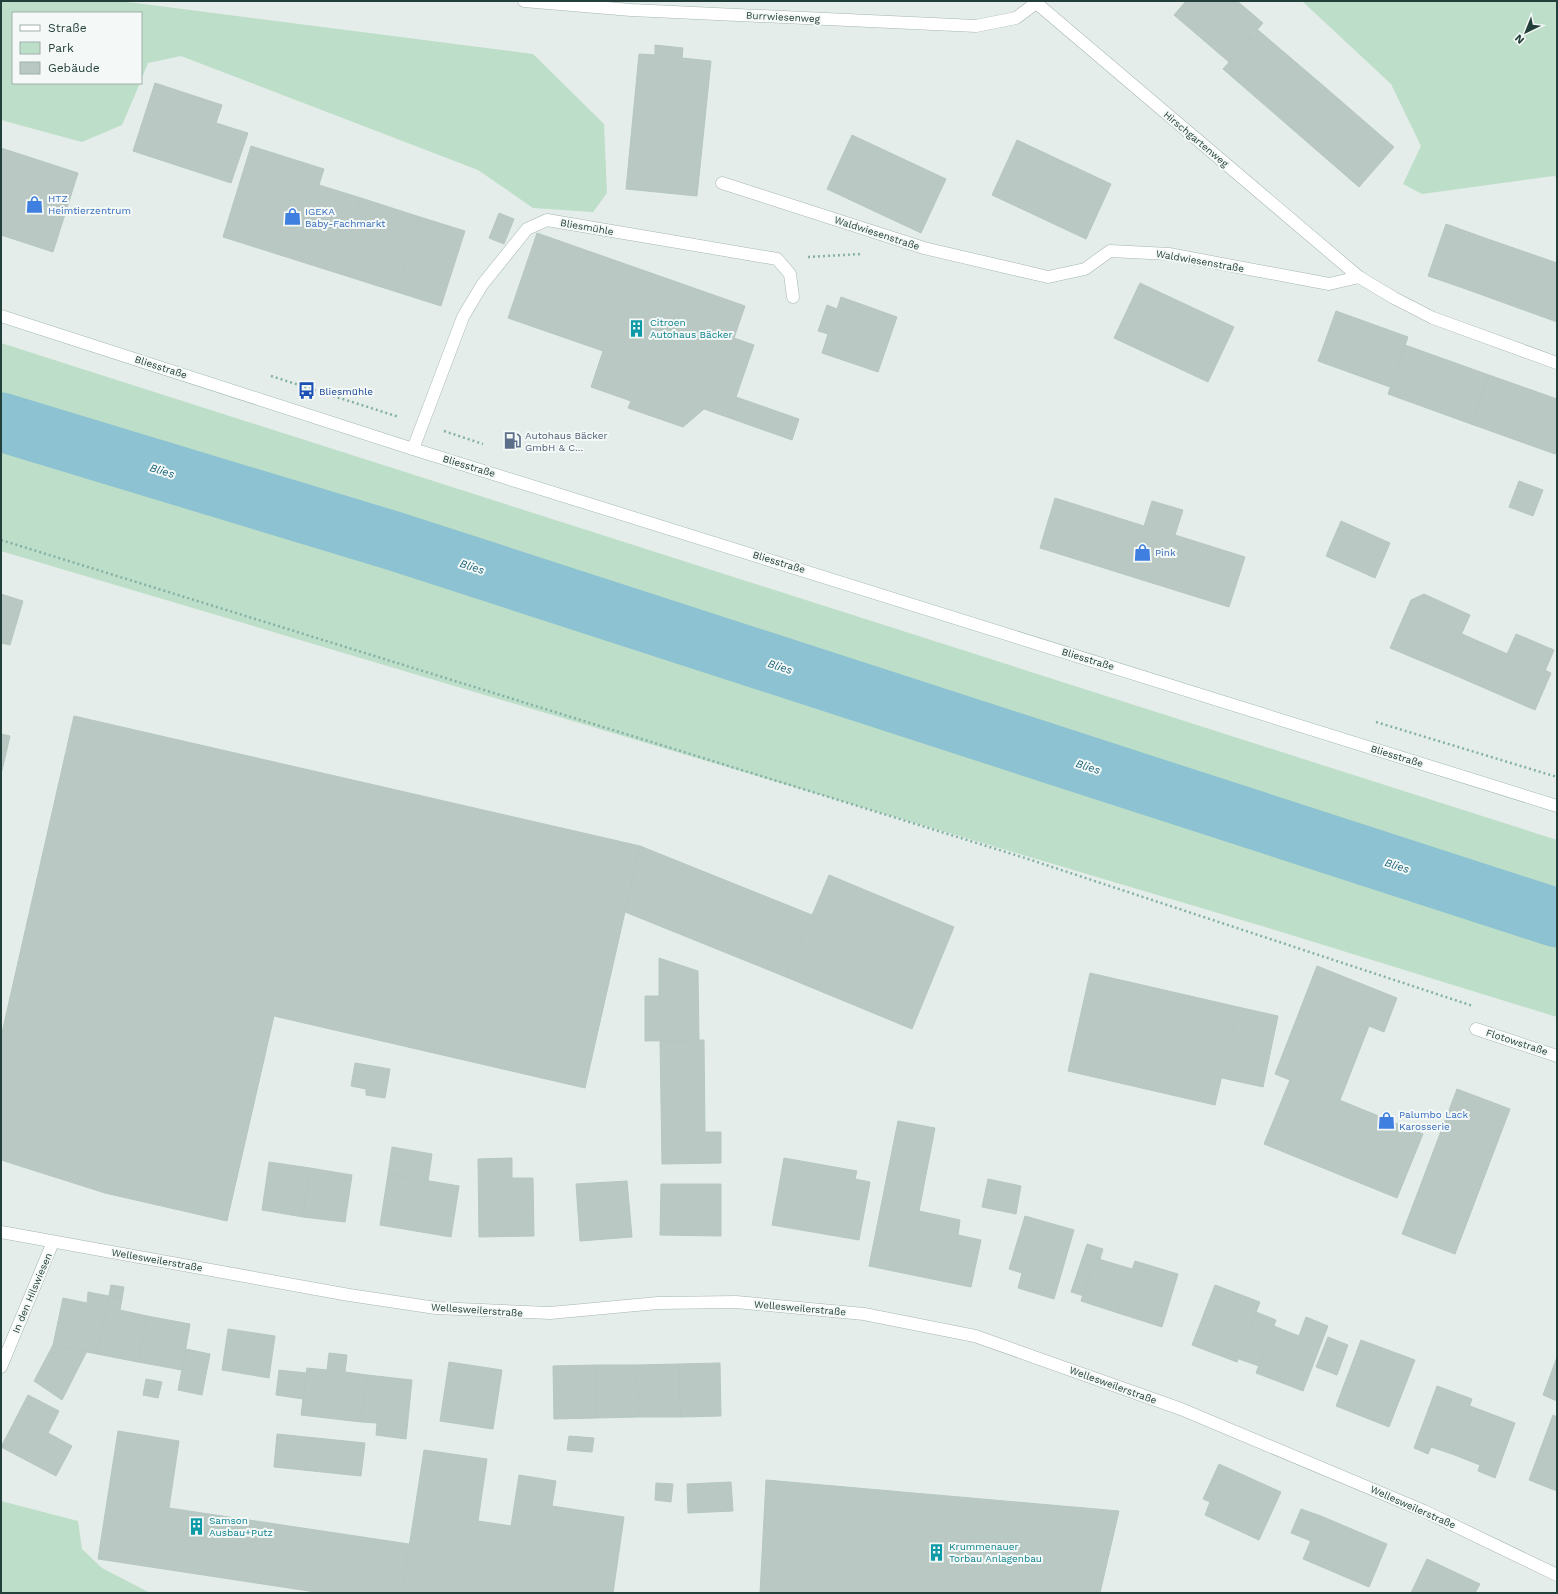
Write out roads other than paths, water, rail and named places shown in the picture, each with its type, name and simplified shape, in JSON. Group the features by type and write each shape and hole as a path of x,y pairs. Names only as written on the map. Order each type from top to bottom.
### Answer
{"street":[{"name":"Burrwiesenweg","path":"524,1 631,10 976,26 1016,18 1035,2"},
{"name":"Hirschgartenweg","path":"1035,2 1359,277"},
{"name":"Waldwiesenstraße","path":"722,183 924,248 1048,277 1085,268 1110,250 1169,254 1329,284 1359,277"},
{"name":"Bliesmühle","path":"413,449 463,317 482,285 527,229 547,220 778,259 790,274 793,297"},
{"path":"1359,277 1394,298 1433,318 1557,363"},
{"name":"Bliesstraße","path":"1,316 413,449 1557,806"},
{"name":"Flotowstraße","path":"1476,1029 1557,1056"},
{"name":"Wellesweilerstraße","path":"1,1232 349,1295 436,1308 550,1313 658,1303 736,1302 864,1314 974,1336 1181,1409 1424,1511 1557,1574"},
{"name":"In den Hilswiesen","path":"1,1366 54,1242"}],"waterway":[{"name":"Blies","path":"1,422 394,541 1557,918"}],"place":[{"name":"HTZ Heimtierzentrum","path":"35,204"},
{"name":"IGEKA Baby-Fachmarkt","path":"292,217"},
{"name":"Citroen Autohaus Bäcker","path":"637,328"},
{"name":"Bliesmühle","path":"306,391"},
{"name":"Autohaus Bäcker GmbH & C...","path":"512,441"},
{"name":"Pink","path":"1142,552"},
{"name":"Palumbo Lack Karosserie","path":"1386,1120"},
{"name":"Samson Ausbau+Putz","path":"196,1526"},
{"name":"Krummenauer Torbau Anlagenbau","path":"936,1552"}]}
